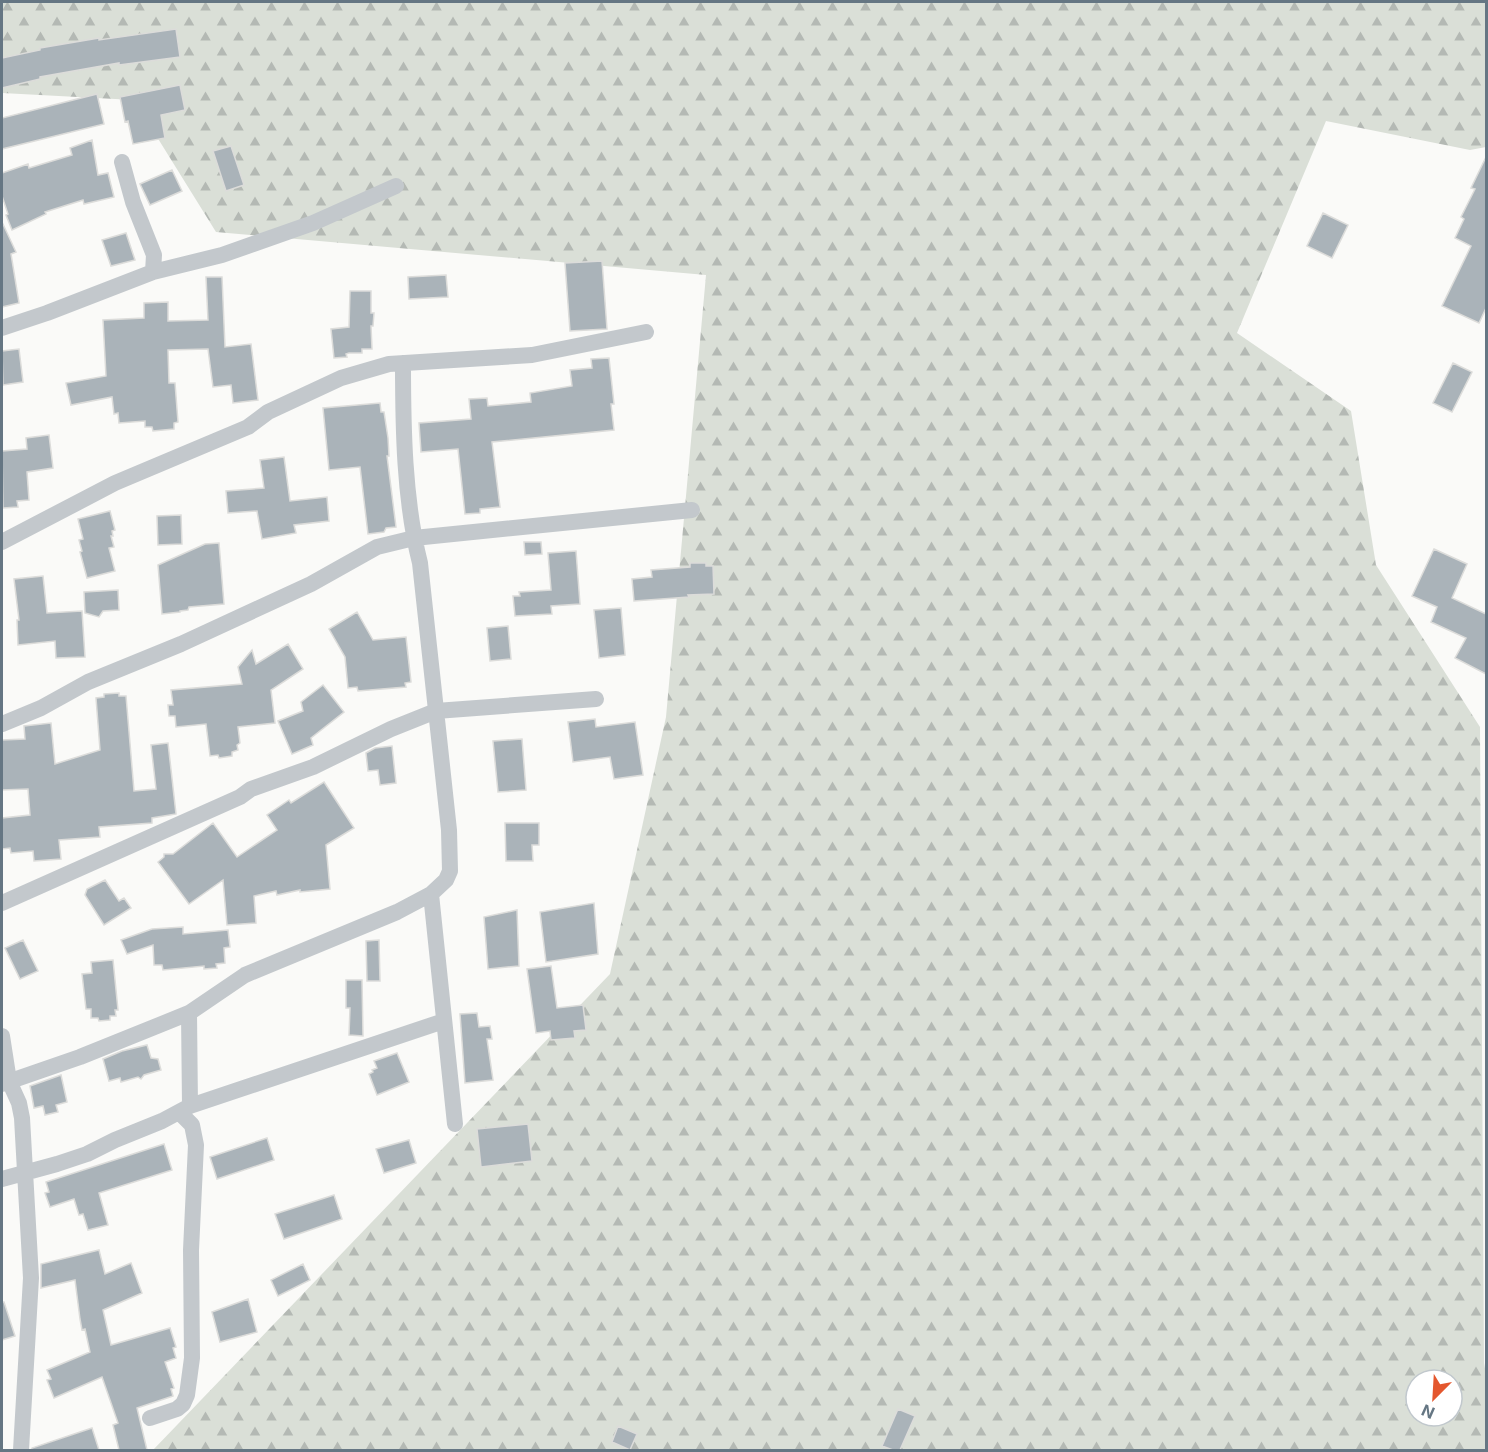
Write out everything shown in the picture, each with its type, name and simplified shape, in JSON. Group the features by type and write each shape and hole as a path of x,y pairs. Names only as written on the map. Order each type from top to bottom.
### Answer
{"street":[{"path":"122,162 133,202 154,255 153,272"},
{"path":"2,328 153,272 222,255 313,223 396,186"},
{"path":"2,542 115,483 248,427 268,412 341,378 389,364 532,355 646,332"},
{"path":"5,1082 80,1057 189,1013 245,975 397,912 431,894 446,880 451,863 420,563 414,538 403,426 403,363"},
{"path":"2,724 41,708 88,682 181,644 311,584 377,547 414,538 692,510"},
{"path":"2,903 240,797 251,789 313,767 391,729 436,711 596,699"},
{"path":"431,894 455,1124"},
{"path":"150,1418 177,1409 183,1404 188,1395 192,1358 191,1250 196,1145 192,1125 185,1109 189,1013"},
{"path":"2,1179 87,1154 185,1109 444,1021"},
{"path":"2,1036 5,1082 19,1103 22,1118 31,1278 21,1450"}],"green space":[{"path":"2,2 1486,2 1486,147 1470,150 1326,121 1237,333 1351,411 1376,565 1480,727 1486,1450 153,1450 610,974 666,717 706,275 216,232 134,100 2,93"}],"building":[{"path":"176,29 180,57 119,65 119,63 40,77 40,79 2,88 2,58 40,50 40,48 99,38 99,40"},
{"path":"180,85 185,110 161,115 165,138 133,144 128,121 125,122 120,97"},
{"path":"97,94 104,124 2,149 2,118"},
{"path":"92,140 98,175 108,173 114,197 84,204 83,200 45,212 46,214 12,230 2,196 2,173 28,164 29,168 72,155 70,148"},
{"path":"231,146 244,185 226,191 213,151"},
{"path":"1486,157 1486,308 1479,323 1442,306 1471,246 1455,238 1464,219 1461,217 1475,189 1471,188"},
{"path":"172,170 182,191 150,205 140,184"},
{"path":"1323,213 1348,225 1332,258 1307,246"},
{"path":"2,222 16,252 11,254 19,303 2,307"},
{"path":"126,233 135,260 111,266 102,240"},
{"path":"602,261 607,329 570,331 565,263"},
{"path":"446,275 448,297 409,299 408,277"},
{"path":"206,277 222,277 225,347 251,344 258,400 233,403 231,385 213,387 208,349 168,350 169,383 175,383 178,422 174,423 174,429 153,431 152,427 145,427 145,421 119,423 118,413 114,414 112,397 71,405 66,383 106,376 103,320 144,318 144,303 168,302 168,321 208,320"},
{"path":"350,291 371,291 371,313 374,313 373,326 371,326 372,349 362,349 362,353 349,353 346,354 347,357 334,358 331,329 349,327"},
{"path":"19,349 23,382 3,385 2,351"},
{"path":"609,358 614,404 611,404 614,430 492,442 500,507 480,509 480,513 465,514 458,449 421,452 419,423 471,419 469,399 487,398 488,406 531,402 530,393 572,386 570,370 592,368 591,359"},
{"path":"1453,363 1472,372 1452,412 1433,403"},
{"path":"380,403 381,412 384,412 388,438 389,456 387,456 396,527 386,528 384,532 368,534 360,467 329,470 323,408"},
{"path":"49,435 53,468 27,472 29,500 17,501 18,507 3,508 2,451 27,449 26,438"},
{"path":"284,457 290,501 327,497 329,521 294,525 296,533 262,539 257,511 228,513 226,491 264,488 260,460"},
{"path":"110,511 115,530 112,531 113,536 111,536 114,547 109,548 115,571 87,578 80,552 82,551 79,540 83,539 78,519"},
{"path":"181,515 182,544 158,545 157,516"},
{"path":"524,542 541,542 542,554 525,555"},
{"path":"219,543 224,604 189,607 188,610 162,614 158,565 205,544"},
{"path":"1434,549 1467,564 1452,598 1486,614 1486,674 1455,658 1466,638 1431,622 1437,607 1412,596"},
{"path":"576,551 580,604 551,606 552,614 515,616 513,596 520,596 519,592 551,590 548,553"},
{"path":"690,563 706,563 706,566 713,566 714,594 634,601 632,579 652,577 651,570 690,567"},
{"path":"43,576 47,613 82,611 85,657 56,658 55,641 18,645 17,620 19,620 14,579"},
{"path":"118,590 119,610 103,611 99,617 85,613 84,592"},
{"path":"621,608 625,655 599,658 594,610"},
{"path":"357,612 373,640 406,637 411,682 405,683 406,687 358,691 357,687 348,688 345,657 329,629"},
{"path":"508,626 511,659 490,661 487,628"},
{"path":"288,644 303,669 271,690 275,723 238,727 240,743 237,745 238,750 232,752 232,756 219,758 218,755 210,756 206,724 176,727 175,716 169,716 168,705 173,705 171,690 242,684 238,667 252,650 256,664"},
{"path":"323,685 344,712 311,738 313,745 292,754 278,721 303,711 301,702"},
{"path":"119,693 119,696 126,696 134,791 156,789 151,745 168,743 176,814 152,818 152,823 99,827 100,837 59,840 61,859 34,861 33,851 11,853 10,848 2,849 2,818 30,815 28,789 2,790 2,740 25,739 24,726 51,723 55,764 100,750 96,698 104,697 104,694"},
{"path":"595,719 596,727 635,722 643,775 614,779 610,757 573,762 568,722"},
{"path":"522,739 526,790 498,792 493,741"},
{"path":"392,746 396,783 380,785 378,770 368,771 366,753 375,748"},
{"path":"324,782 354,828 326,845 330,889 300,892 300,890 277,895 276,891 254,896 256,923 227,925 223,880 189,904 158,862 164,854 173,854 213,823 237,857 277,830 267,815 289,800 291,803"},
{"path":"505,823 539,823 539,845 532,845 533,861 506,861"},
{"path":"105,880 119,901 124,898 131,908 104,925 85,895 87,889"},
{"path":"594,903 598,954 546,962 540,912"},
{"path":"517,910 519,966 488,969 484,917"},
{"path":"183,927 183,934 228,930 230,947 224,948 225,963 216,964 217,968 204,969 204,966 163,970 162,965 154,965 153,945 127,954 121,940 152,929"},
{"path":"23,940 38,971 20,979 5,948"},
{"path":"379,940 380,981 367,981 366,941"},
{"path":"113,960 118,1010 115,1010 116,1016 110,1016 110,1020 99,1021 98,1018 91,1018 91,1009 86,1009 82,974 92,973 91,962"},
{"path":"551,966 557,1008 583,1005 586,1030 574,1031 575,1038 551,1040 550,1031 536,1033 527,969"},
{"path":"346,980 362,980 363,1036 349,1035 350,1008 346,1008"},
{"path":"477,1013 479,1027 490,1026 492,1039 487,1039 493,1080 465,1083 460,1014"},
{"path":"147,1045 151,1058 158,1059 161,1070 144,1075 141,1079 138,1077 121,1082 120,1078 109,1081 103,1059 122,1051"},
{"path":"397,1053 409,1082 377,1095 369,1074 377,1068 374,1061"},
{"path":"61,1075 67,1102 56,1105 58,1112 45,1115 43,1106 34,1108 30,1086"},
{"path":"528,1124 532,1161 481,1167 477,1129"},
{"path":"267,1138 274,1160 217,1179 210,1157"},
{"path":"409,1140 416,1163 384,1173 376,1149"},
{"path":"164,1144 172,1170 99,1193 108,1225 88,1230 83,1214 79,1215 74,1199 50,1207 45,1193 49,1192 46,1182"},
{"path":"334,1195 342,1219 284,1239 275,1214"},
{"path":"99,1250 105,1274 131,1263 142,1293 103,1310 111,1345 170,1328 176,1347 173,1348 176,1358 165,1362 174,1388 171,1389 173,1396 137,1408 147,1450 119,1450 113,1425 118,1423 102,1377 54,1398 47,1380 51,1379 47,1370 90,1352 85,1329 82,1330 75,1280 41,1288 41,1264"},
{"path":"303,1264 310,1280 278,1296 271,1280"},
{"path":"248,1299 257,1332 220,1342 212,1312"},
{"path":"2,1302 4,1302 15,1336 2,1340"},
{"path":"898,1409 915,1416 900,1450 893,1450 882,1446"},
{"path":"618,1426 637,1434 630,1450 612,1442"},
{"path":"92,1428 99,1450 31,1450 32,1448"}]}
